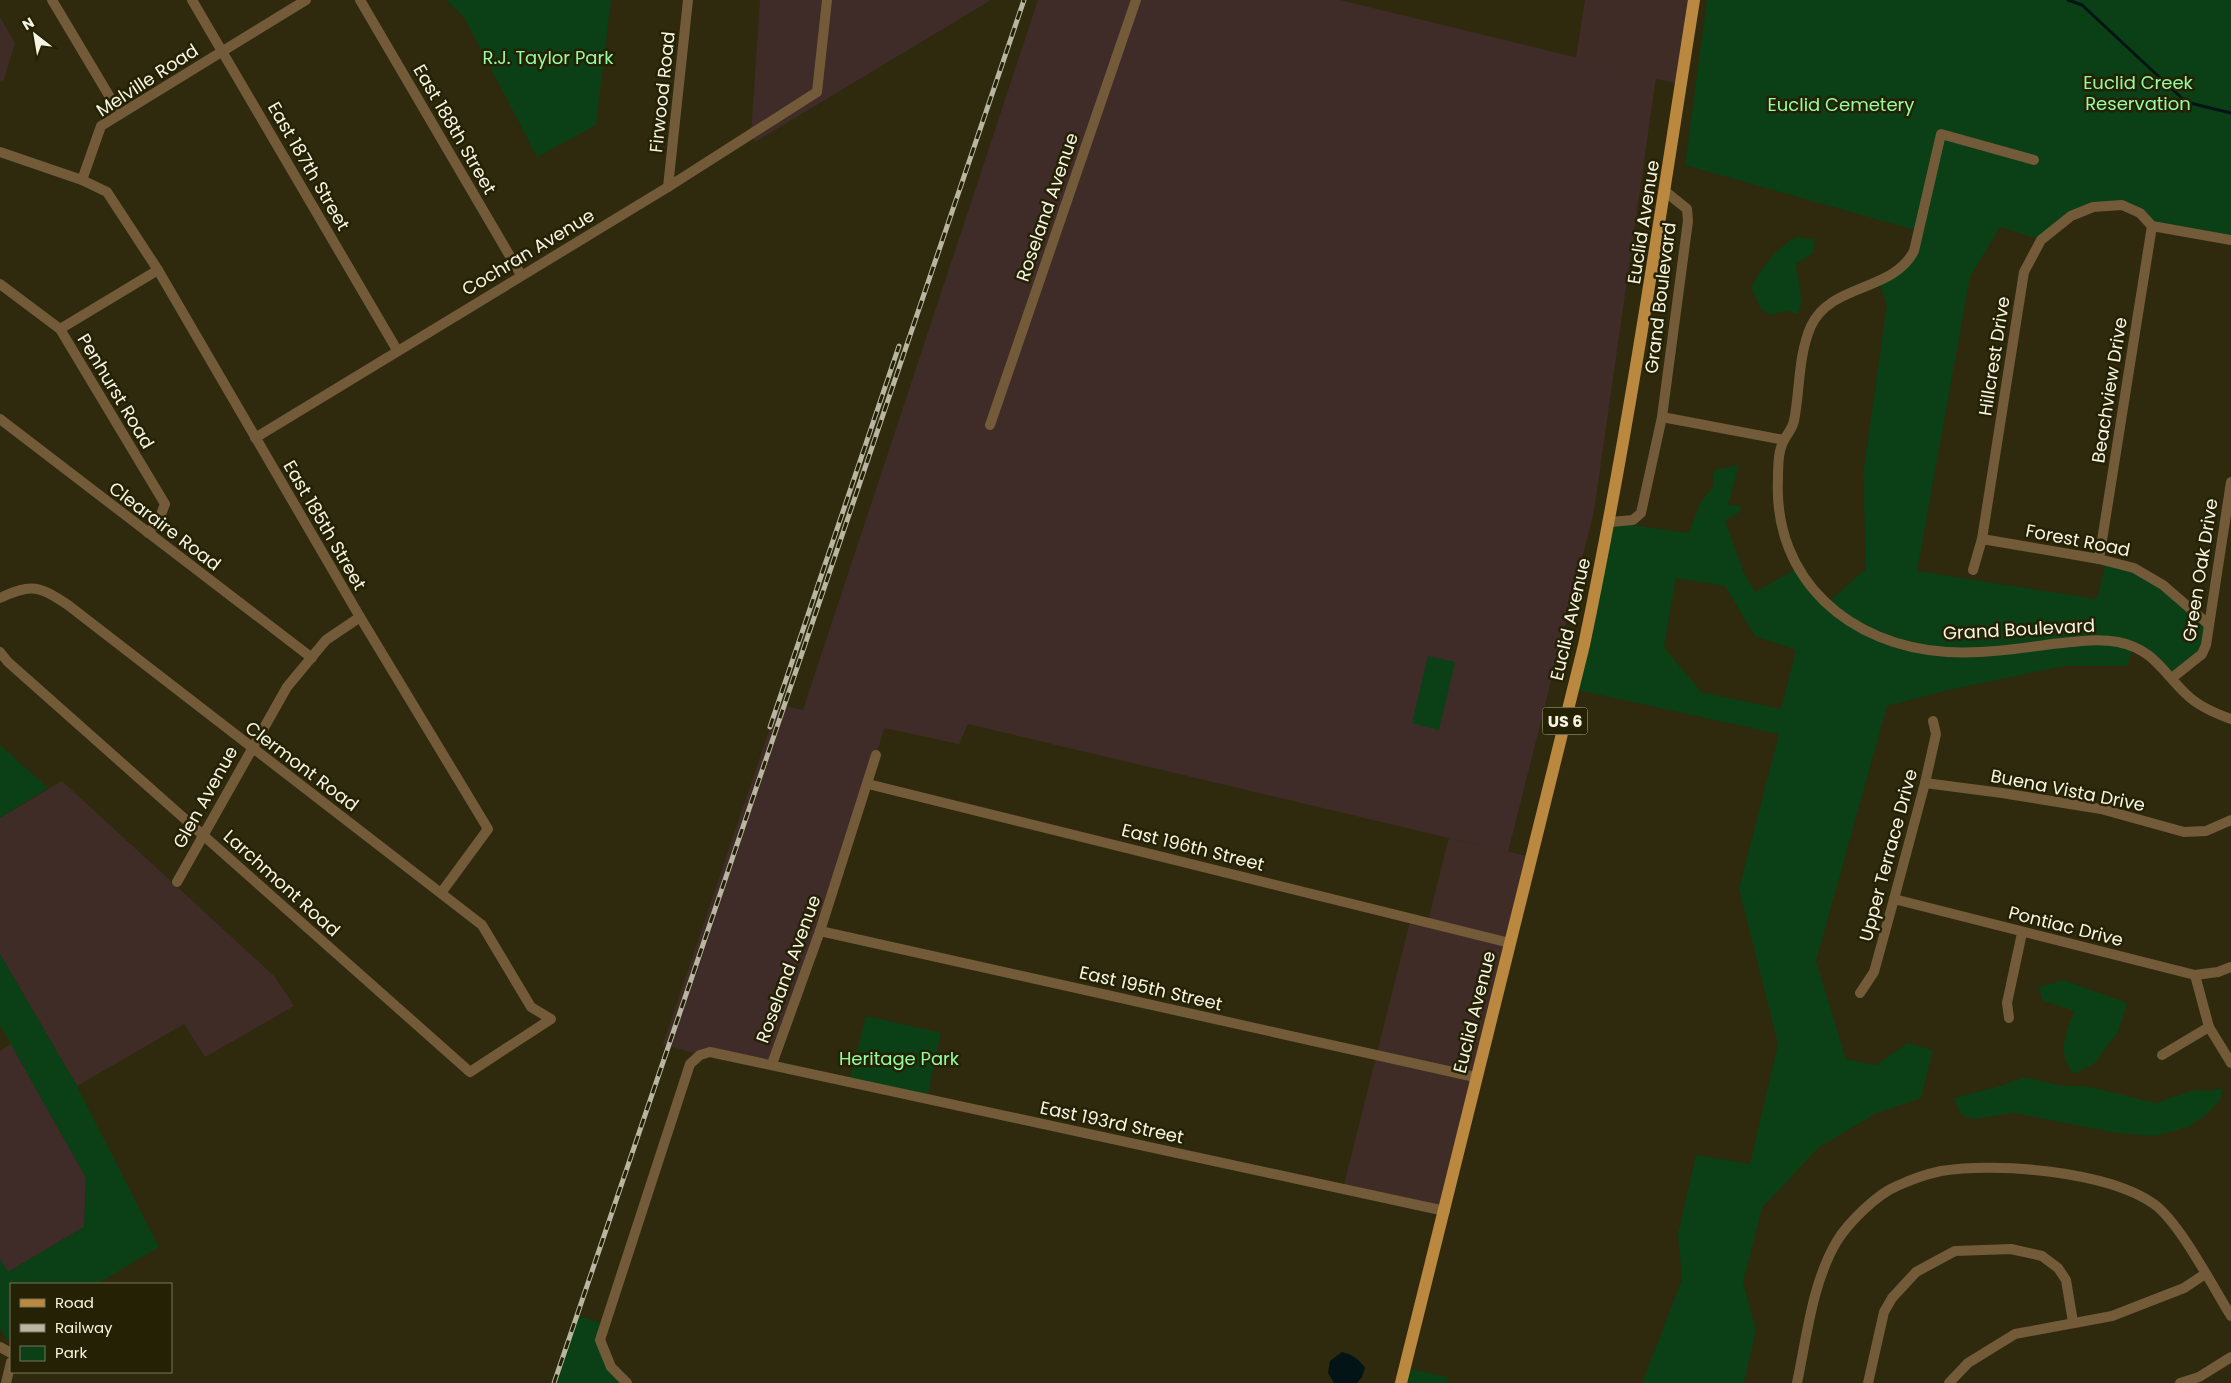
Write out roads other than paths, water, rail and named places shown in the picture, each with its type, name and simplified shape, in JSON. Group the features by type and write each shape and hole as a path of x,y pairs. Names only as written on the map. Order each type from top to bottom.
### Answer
{"main road":[{"name":"Euclid Avenue","path":"1401,1383 1584,645 1610,522 1666,192 1694,0"}],"street":[{"path":"52,0 120,114"},
{"name":"East 187th Street","path":"192,0 397,350"},
{"name":"Melville Road","path":"82,180 101,126 306,0"},
{"name":"East 188th Street","path":"360,0 521,275"},
{"name":"Firwood Road","path":"668,187 688,0"},
{"name":"Cochran Avenue","path":"256,438 397,350 668,187 818,92 827,0"},
{"name":"Roseland Avenue","path":"990,425 1136,0"},
{"name":"Grand Boulevard","path":"2034,160 1941,134 1914,251 1904,266 1894,273 1830,303 1812,325 1806,341 1794,423 1784,440 1778,478 1778,512 1781,527 1798,568 1811,587 1839,615 1867,631 1892,641 1921,649 1946,652 2004,650 2090,641 2118,642 2150,655 2196,702 2231,719"},
{"path":"0,152 82,180"},
{"name":"East 185th Street","path":"82,180 107,192 158,270 360,616 488,829 441,893"},
{"name":"Grand Boulevard","path":"1610,522 1633,520 1641,513 1662,417 1688,221 1687,209 1666,192"},
{"name":"Hillcrest Drive","path":"1972,570 1982,539 2024,272 2041,240 2071,216 2093,206 2122,204 2140,213 2152,226"},
{"path":"2152,226 2231,240"},
{"name":"Beachview Drive","path":"2100,559 2152,226"},
{"path":"60,329 158,270"},
{"name":"Penhurst Road","path":"0,284 60,329 165,504 159,520 148,533"},
{"path":"1662,417 1784,440"},
{"name":"Clearaire Road","path":"0,419 312,658"},
{"name":"Green Oak Drive","path":"2172,678 2202,654 2206,645 2231,482"},
{"name":"Forest Road","path":"1982,539 2100,559 2134,568 2162,584 2208,624"},
{"name":"Clermont Road","path":"0,598 19,589 44,589 68,605 482,925 531,1007 552,1019"},
{"name":"Glen Avenue","path":"177,882 287,687 326,640 360,616"},
{"name":"Larchmont Road","path":"0,652 470,1072 552,1019"},
{"name":"Upper Terrace Drive","path":"1860,993 1874,972 1894,899 1936,734 1933,721"},
{"name":"Roseland Avenue","path":"627,1383 611,1367 600,1340 690,1064 700,1055 710,1052 772,1064 820,931 876,755"},
{"name":"Buena Vista Drive","path":"1925,783 2101,809 2184,832 2206,831 2231,820"},
{"name":"East 196th Street","path":"868,784 1510,943"},
{"name":"Pontiac Drive","path":"1894,899 2022,933 2195,974 2218,972 2231,967"},
{"name":"East 195th Street","path":"820,931 1476,1077"},
{"path":"2009,1018 2007,1003 2022,933"},
{"path":"2195,974 2209,1026 2231,1063"},
{"path":"2162,1056 2209,1026"},
{"name":"East 193rd Street","path":"772,1064 1445,1211"},
{"path":"1797,1383 1819,1281 1837,1240 1859,1214 1896,1186 1940,1172 2009,1168 2082,1177 2125,1189 2154,1204 2172,1222 2231,1316"},
{"path":"1868,1383 1884,1312 1892,1298 1916,1272 1955,1251 2012,1249 2042,1256 2058,1268 2066,1280 2073,1322"},
{"path":"1950,1383 1968,1363 2015,1334 2112,1316 2147,1304 2184,1288 2205,1274"},
{"path":"2180,1383 2199,1377 2231,1357"},
{"path":"6,1383 10,1366"}],"waterway":[{"path":"2068,0 2082,5 2186,102 2231,113"}],"railway":[{"path":"554,1383 1024,0"},
{"path":"770,727 899,346"}],"park label":[{"name":"R.J. Taylor Park","path":"548,57"},
{"name":"Euclid Creek Reservation","path":"2138,92"},
{"name":"Euclid Cemetery","path":"1841,104"},
{"name":"Heritage Park","path":"899,1058"}]}
